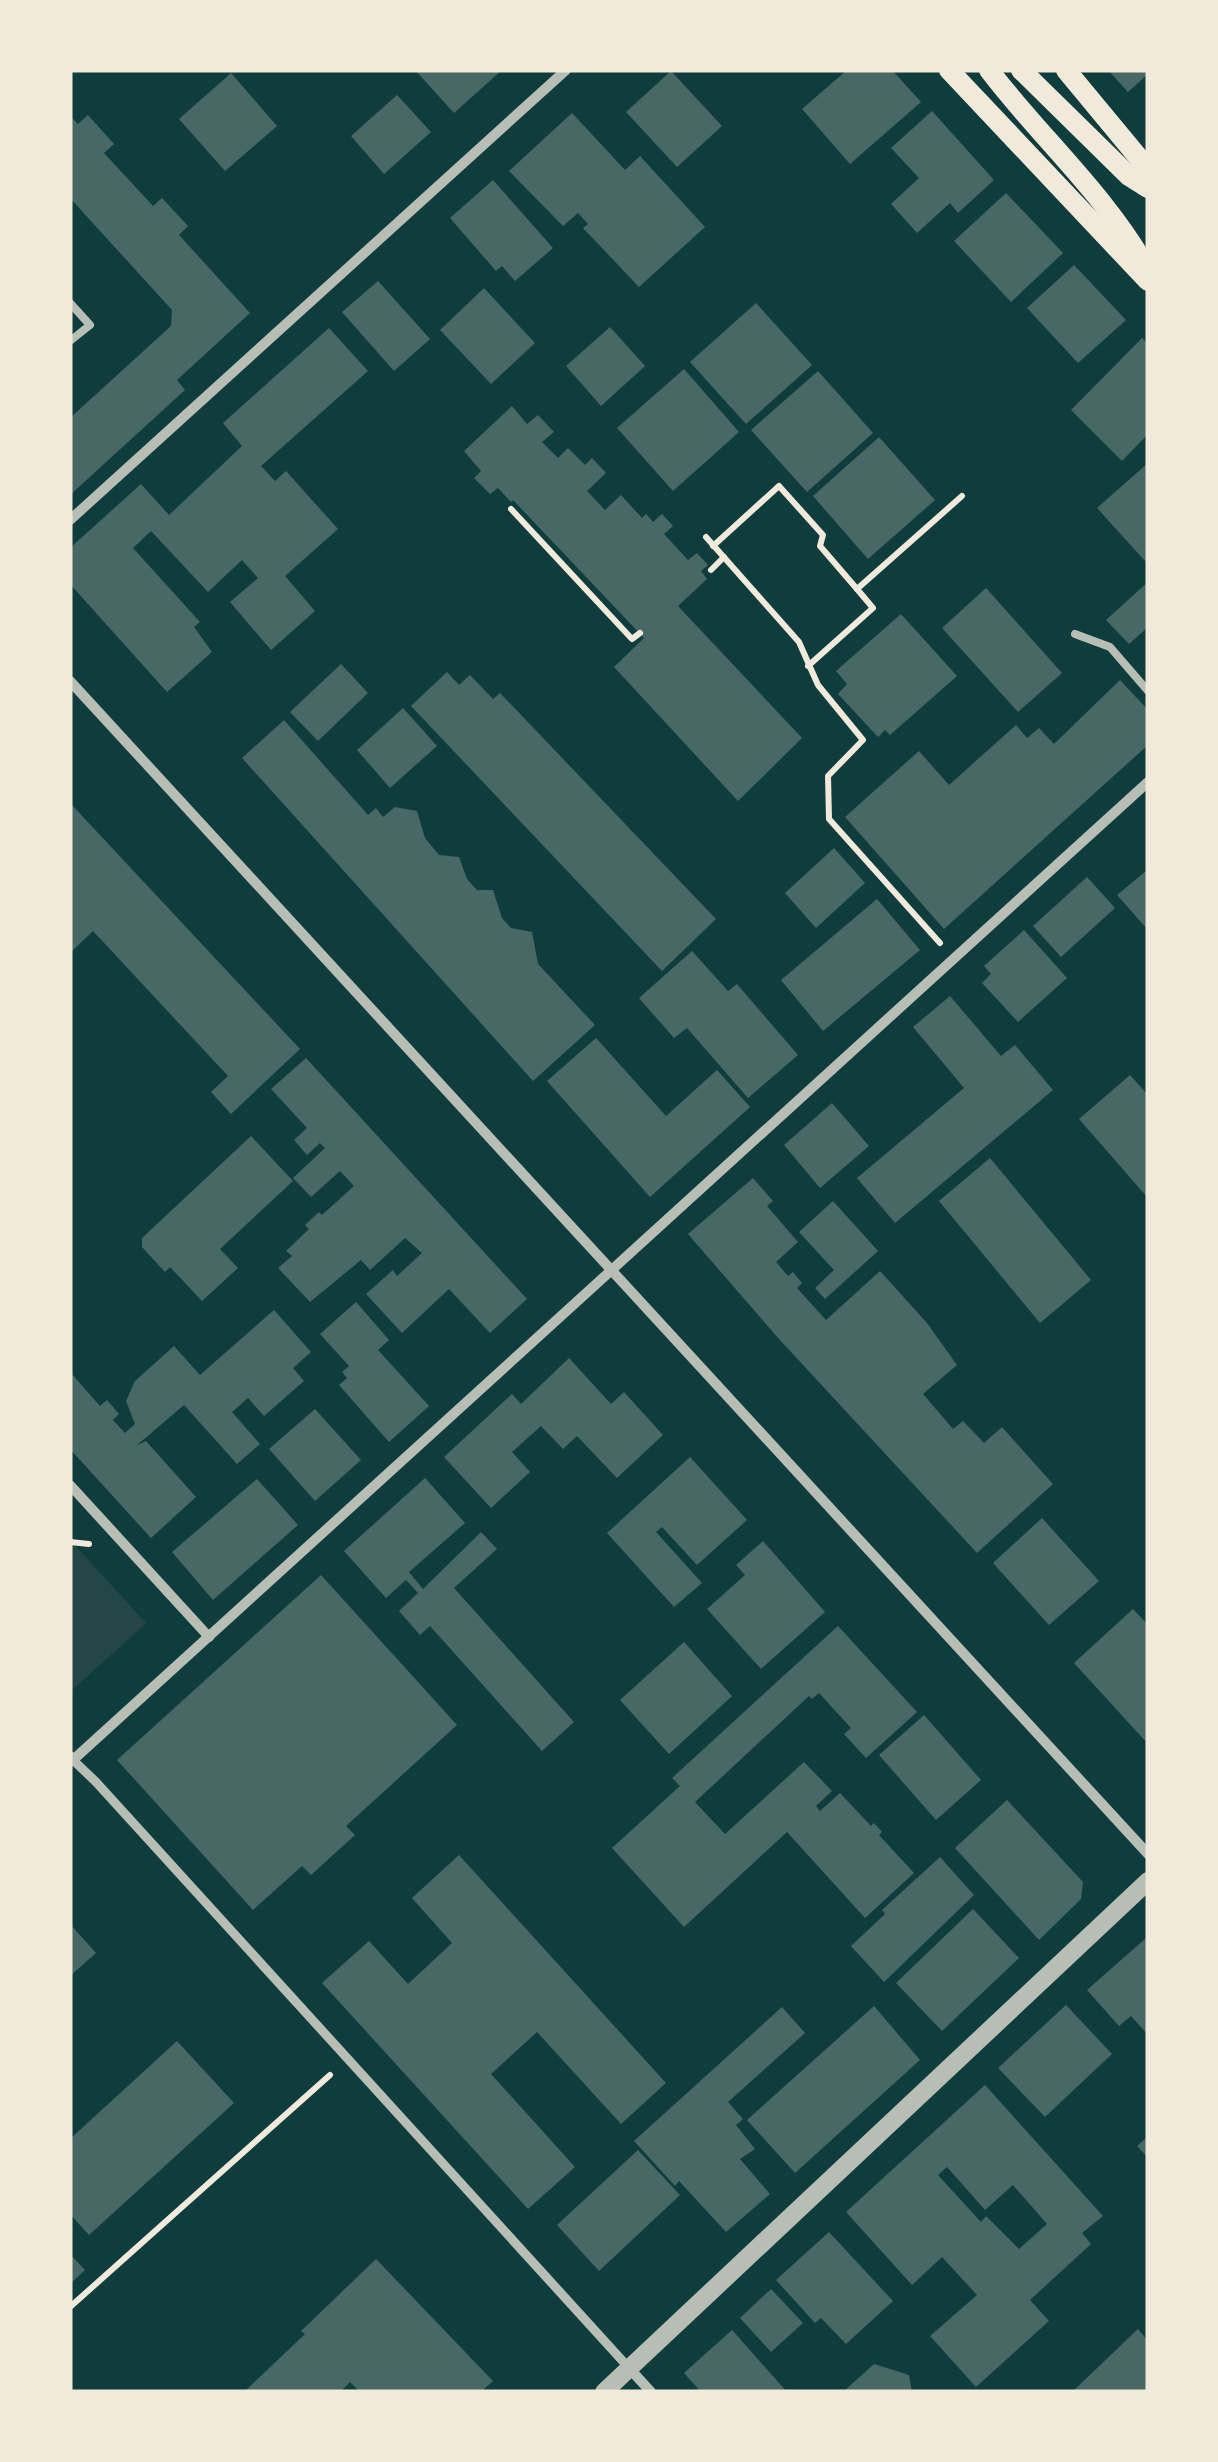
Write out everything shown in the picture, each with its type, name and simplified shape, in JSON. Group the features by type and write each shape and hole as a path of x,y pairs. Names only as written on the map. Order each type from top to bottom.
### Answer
{"main road":[{"path":"950,70 1148,281"},
{"path":"989,70 1077,170 1127,233 1148,270"},
{"path":"1021,70 1130,176 1148,188"},
{"path":"1066,70 1148,169"}],"street":[{"path":"70,520 566,70"},
{"path":"70,681 1148,1854"},
{"path":"651,2392 71,1760 1148,782"},
{"path":"70,1485 209,1637"},
{"path":"604,2392 1148,1881"}],"lane":[{"path":"70,303 90,325 70,341"},
{"path":"1075,634 1110,648 1148,690"}],"path":[{"path":"714,546 779,486 823,535 820,546 874,608 808,666"},
{"path":"857,589 962,496"},
{"path":"511,509 632,639 640,632"},
{"path":"706,538 800,642 818,685 864,740 828,776 829,819 953,958"},
{"path":"711,570 724,557"},
{"path":"70,2307 348,2058"}],"shaded area":[{"path":"70,1540 146,1623 70,1692"}],"building":[{"path":"415,70 502,70 454,113"},
{"path":"847,70 892,70 921,102 850,164 802,109"},
{"path":"1108,70 1148,70 1148,74 1128,92"},
{"path":"671,71 722,126 677,167 626,112"},
{"path":"231,73 277,126 225,171 179,119"},
{"path":"397,95 431,132 384,174 351,136"},
{"path":"932,111 994,180 958,213 950,203 917,233 891,204 919,178 891,148"},
{"path":"572,113 625,170 640,156 705,227 639,287 583,228 588,224 578,213 563,226 509,171"},
{"path":"88,115 114,144 104,153 153,206 162,198 188,226 179,235 250,313 177,380 185,390 70,495 70,418 171,326 172,310 70,198 70,116 78,124"},
{"path":"493,180 553,248 515,281 502,266 496,271 450,218"},
{"path":"1006,193 1063,253 1011,302 954,241"},
{"path":"1074,265 1126,320 1078,363 1027,308"},
{"path":"378,281 430,339 394,371 342,312"},
{"path":"484,288 535,343 491,384 440,330"},
{"path":"756,303 812,365 746,424 690,362"},
{"path":"610,327 645,366 601,406 566,366"},
{"path":"329,328 368,371 261,466 275,481 286,471 338,529 285,576 315,611 271,650 230,602 258,578 242,560 208,592 151,531 133,548 200,622 194,627 212,652 167,692 70,584 70,548 141,484 169,515 242,446 223,423"},
{"path":"1142,338 1148,344 1148,434 1122,461 1071,410"},
{"path":"684,369 739,432 673,491 617,428"},
{"path":"818,371 873,433 807,492 751,430"},
{"path":"512,406 527,424 538,415 554,432 542,442 558,458 568,448 585,465 592,458 606,473 587,491 605,510 621,495 642,518 646,514 653,522 662,514 673,526 664,534 688,560 697,553 708,565 701,571 707,579 678,606 802,738 738,801 614,667 644,638 513,500 498,488 490,494 474,478 481,471 464,451"},
{"path":"879,437 935,500 868,559 813,496"},
{"path":"1148,463 1148,558 1145,561 1097,508"},
{"path":"1148,582 1148,627 1129,644 1106,620"},
{"path":"986,588 1062,673 1018,712 942,628"},
{"path":"901,614 957,676 890,735 885,730 878,737 838,694 847,684 836,671"},
{"path":"341,664 368,693 318,741 290,712"},
{"path":"447,672 459,685 470,675 493,699 500,693 716,919 662,971 411,706"},
{"path":"1120,680 1148,710 1148,745 944,929 845,817 919,751 949,785 1016,725 1027,738 1039,728 1054,744"},
{"path":"403,708 437,746 390,788 357,750"},
{"path":"284,720 368,815 376,808 383,817 395,807 417,811 425,838 439,855 459,857 467,879 477,890 493,890 502,918 511,928 532,932 538,964 595,1025 533,1081 242,758"},
{"path":"70,803 300,1049 231,1114 211,1092 228,1076 93,931 70,953"},
{"path":"834,848 865,883 816,928 785,893"},
{"path":"1148,873 1148,930 1117,895"},
{"path":"1087,877 1115,908 1061,957 1033,926"},
{"path":"877,899 920,950 823,1031 781,980"},
{"path":"1024,930 1067,978 1018,1022 982,983 991,974 984,966"},
{"path":"692,951 728,991 737,984 798,1055 748,1098 687,1028 674,1038 639,998"},
{"path":"950,996 1001,1056 1015,1045 1053,1090 895,1223 857,1178 964,1088 913,1027"},
{"path":"596,1038 666,1116 717,1070 750,1107 650,1197 547,1081"},
{"path":"306,1058 527,1299 490,1333 449,1289 402,1333 366,1294 393,1270 397,1276 422,1253 405,1238 370,1270 361,1260 310,1302 278,1268 292,1256 286,1251 309,1229 305,1225 354,1186 340,1171 311,1197 293,1178 325,1148 320,1143 307,1155 294,1140 307,1128 271,1089"},
{"path":"1130,1075 1148,1095 1148,1198 1079,1119"},
{"path":"832,1103 869,1146 820,1188 784,1145"},
{"path":"251,1136 293,1181 220,1249 238,1268 202,1301 170,1267 165,1272 142,1247 142,1238"},
{"path":"990,1158 1091,1280 1040,1323 939,1201"},
{"path":"753,1178 773,1201 767,1206 798,1242 776,1262 788,1276 793,1272 802,1283 797,1288 826,1320 880,1271 927,1323 957,1365 923,1394 953,1429 963,1421 984,1443 1002,1427 1053,1484 977,1553 779,1339 688,1234"},
{"path":"833,1201 878,1251 825,1299 815,1288 834,1270 799,1232"},
{"path":"356,1302 389,1340 378,1350 429,1406 389,1442 339,1385 347,1378 342,1372 349,1366 320,1334"},
{"path":"274,1310 311,1352 293,1368 304,1381 264,1416 248,1398 232,1412 260,1444 237,1464 184,1405 136,1446 146,1441 196,1497 151,1538 70,1449 70,1372 100,1406 107,1400 119,1414 113,1420 125,1433 135,1424 126,1401 135,1381 174,1346 200,1375"},
{"path":"569,1358 611,1404 624,1392 663,1435 617,1478 577,1436 563,1449 541,1426 512,1452 530,1472 491,1508 444,1457 512,1394 521,1404"},
{"path":"315,1409 361,1460 315,1501 269,1449"},
{"path":"690,1457 747,1520 697,1565 662,1527 656,1532 702,1583 674,1607 607,1533"},
{"path":"425,1478 465,1523 409,1572 423,1589 481,1532 497,1549 454,1588 574,1722 542,1751 430,1626 420,1635 399,1611 418,1593 406,1580 386,1598 344,1551"},
{"path":"257,1479 298,1525 213,1600 172,1552"},
{"path":"1042,1518 1099,1581 1049,1625 993,1563"},
{"path":"763,1541 825,1612 761,1669 707,1609 745,1575 736,1565"},
{"path":"321,1575 457,1725 346,1826 355,1835 311,1875 302,1866 253,1910 117,1760"},
{"path":"1133,1609 1148,1625 1148,1744 1074,1663"},
{"path":"838,1626 917,1712 866,1758 844,1734 851,1728 819,1693 812,1699 809,1696 695,1802 725,1834 804,1762 832,1791 816,1806 820,1811 840,1793 871,1826 874,1823 882,1832 879,1835 914,1873 865,1918 787,1832 684,1927 612,1848 680,1786 672,1778"},
{"path":"684,1642 732,1696 669,1754 620,1700"},
{"path":"924,1715 981,1780 936,1820 879,1755"},
{"path":"1007,1800 1083,1882 1081,1899 1039,1940 955,1848"},
{"path":"459,1855 666,2083 621,2124 537,2032 491,2074 575,2167 528,2209 322,1983 369,1941 408,1984 452,1943 412,1898"},
{"path":"940,1857 974,1895 884,1982 851,1946 885,1914 882,1910"},
{"path":"973,1909 1019,1958 942,2031 896,1983"},
{"path":"70,1924 96,1953 70,1976"},
{"path":"1146,1938 1148,2035 1131,2016 1119,2026 1087,1990"},
{"path":"1066,2005 1112,2054 1045,2117 998,2068"},
{"path":"874,2006 920,2060 795,2173 747,2120"},
{"path":"782,2007 805,2033 728,2102 743,2119 736,2125 755,2149 740,2159 770,2194 726,2232 679,2181 675,2186 634,2141"},
{"path":"177,2041 234,2103 89,2235 70,2214 70,2139"},
{"path":"985,2085 1103,2216 1082,2233 1091,2244 1030,2300 1049,2321 976,2387 930,2336 977,2295 942,2257 912,2285 846,2212","holes":["947,2167 985,2210 1013,2185 1047,2224 1019,2249 986,2216 981,2222 938,2175"]},
{"path":"1148,2136 1148,2158 1137,2146"},
{"path":"638,2150 680,2195 599,2271 557,2225"},
{"path":"829,2232 893,2301 846,2344 821,2318 815,2323 776,2280"},
{"path":"70,2254 85,2270 70,2284"},
{"path":"376,2259 493,2381 481,2392 360,2392 350,2382 340,2392 244,2392 305,2334 301,2331"},
{"path":"771,2289 803,2323 771,2352 740,2318"},
{"path":"1138,2329 1148,2341 1148,2392 1072,2392"},
{"path":"732,2330 787,2392 701,2392 684,2373"},
{"path":"874,2364 909,2375 912,2392 843,2392"}]}
